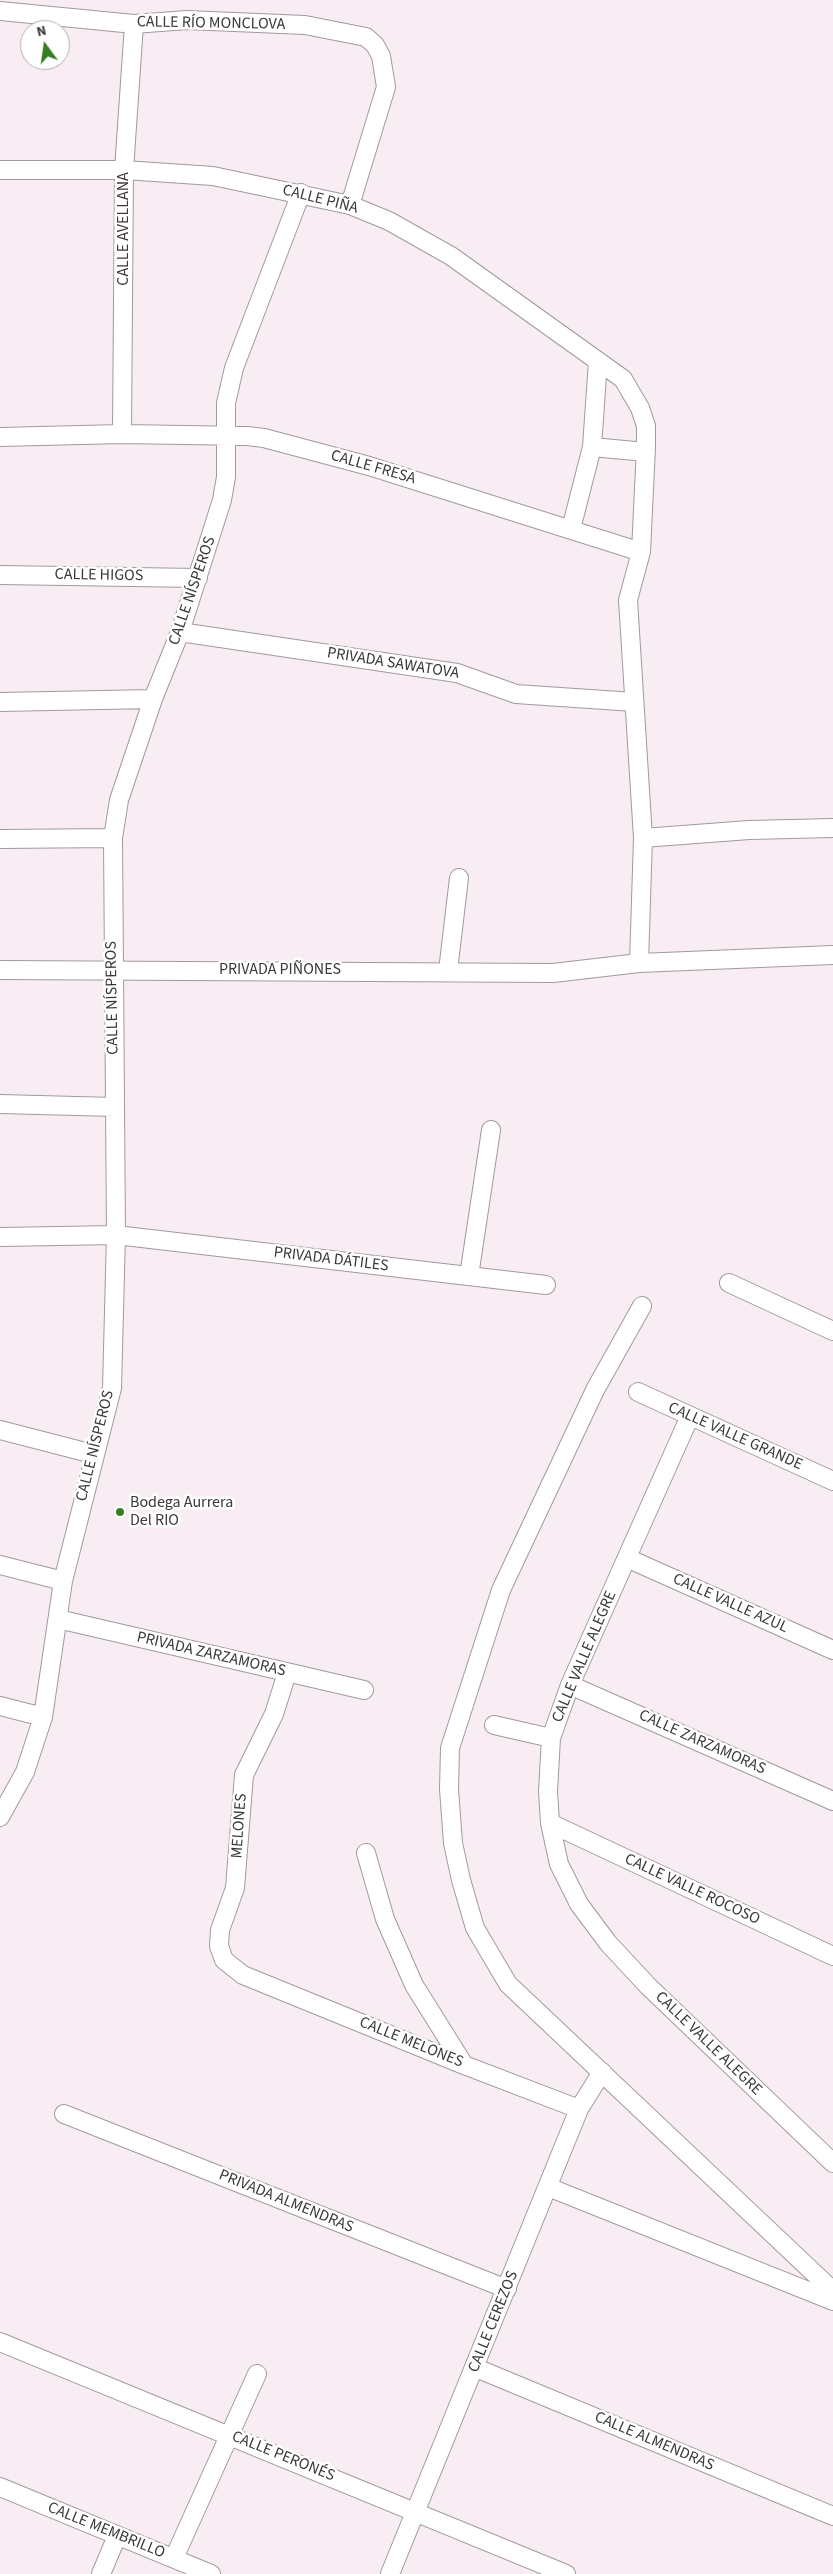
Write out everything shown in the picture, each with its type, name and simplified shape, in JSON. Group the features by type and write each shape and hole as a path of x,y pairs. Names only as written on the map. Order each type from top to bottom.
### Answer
{"street":[{"name":"CALLE RÍO MONCLOVA","path":"0,11 54,14 134,24 187,20 305,25 366,37 381,56 386,87 350,205"},
{"name":"CALLE AVELLANA","path":"122,434 124,170 134,24"},
{"name":"CALLE PIÑA","path":"0,170 124,170 213,176 350,205 389,221 452,256 623,379 633,392 646,426 641,552 628,600 643,838 639,963"},
{"name":"CALLE NÍSPEROS","path":"0,1817 25,1772 43,1717 63,1581 112,1388 116,1235 113,838 119,800 153,699 180,632 222,500 226,476 226,403 234,368 301,194"},
{"path":"571,529 592,447 598,361"},
{"name":"CALLE FRESA","path":"0,437 122,434 264,438 370,466 641,552"},
{"path":"592,447 646,452"},
{"name":"CALLE HIGOS","path":"0,575 198,578"},
{"name":"PRIVADA SAWATOVA","path":"180,632 457,673 516,694 634,702"},
{"path":"0,702 153,699"},
{"path":"643,838 749,830 833,828"},
{"path":"0,839 113,838"},
{"path":"448,971 459,878"},
{"name":"PRIVADA PIÑONES","path":"0,970 553,973 639,963 833,955"},
{"path":"0,1104 115,1107"},
{"path":"469,1276 491,1130"},
{"name":"PRIVADA DÁTILES","path":"0,1237 116,1235 546,1285"},
{"path":"729,1284 833,1330"},
{"path":"642,1306 596,1390 501,1590 450,1748 449,1789 453,1843 461,1880 475,1928 508,1984 833,2291"},
{"name":"CALLE VALLE GRANDE","path":"638,1392 833,1481"},
{"name":"CALLE VALLE ALEGRE","path":"690,1416 570,1685 552,1738 548,1791 550,1823 559,1864 579,1904 608,1943 648,1986 833,2164"},
{"path":"0,1430 94,1454"},
{"name":"CALLE VALLE AZUL","path":"627,1558 833,1650"},
{"path":"0,1566 63,1581"},
{"name":"PRIVADA ZARZAMORAS","path":"58,1619 364,1690"},
{"name":"MELONES","path":"243,1975 224,1960 219,1946 220,1930 235,1888 244,1775 274,1714 287,1673"},
{"name":"CALLE ZARZAMORAS","path":"570,1685 832,1798"},
{"path":"0,1706 43,1717"},
{"path":"494,1725 552,1738"},
{"name":"CALLE VALLE ROCOSO","path":"550,1823 833,1956"},
{"path":"366,1853 385,1919 414,1985 464,2065"},
{"name":"CALLE MELONES","path":"243,1975 464,2065 579,2109"},
{"name":"CALLE CEREZOS","path":"390,2574 476,2368 579,2109 602,2072"},
{"name":"PRIVADA ALMENDRAS","path":"64,2114 507,2289"},
{"path":"548,2186 833,2301"},
{"name":"CALLE PERONÉS","path":"0,2342 416,2512 536,2568 566,2574"},
{"name":"CALLE ALMENDRAS","path":"476,2368 833,2516"},
{"path":"174,2558 257,2374"},
{"name":"CALLE MEMBRILLO","path":"0,2487 211,2574"},
{"path":"101,2574 117,2536"}],"place":[{"name":"Bodega Aurrera Del RIO","path":"120,1512"}]}
